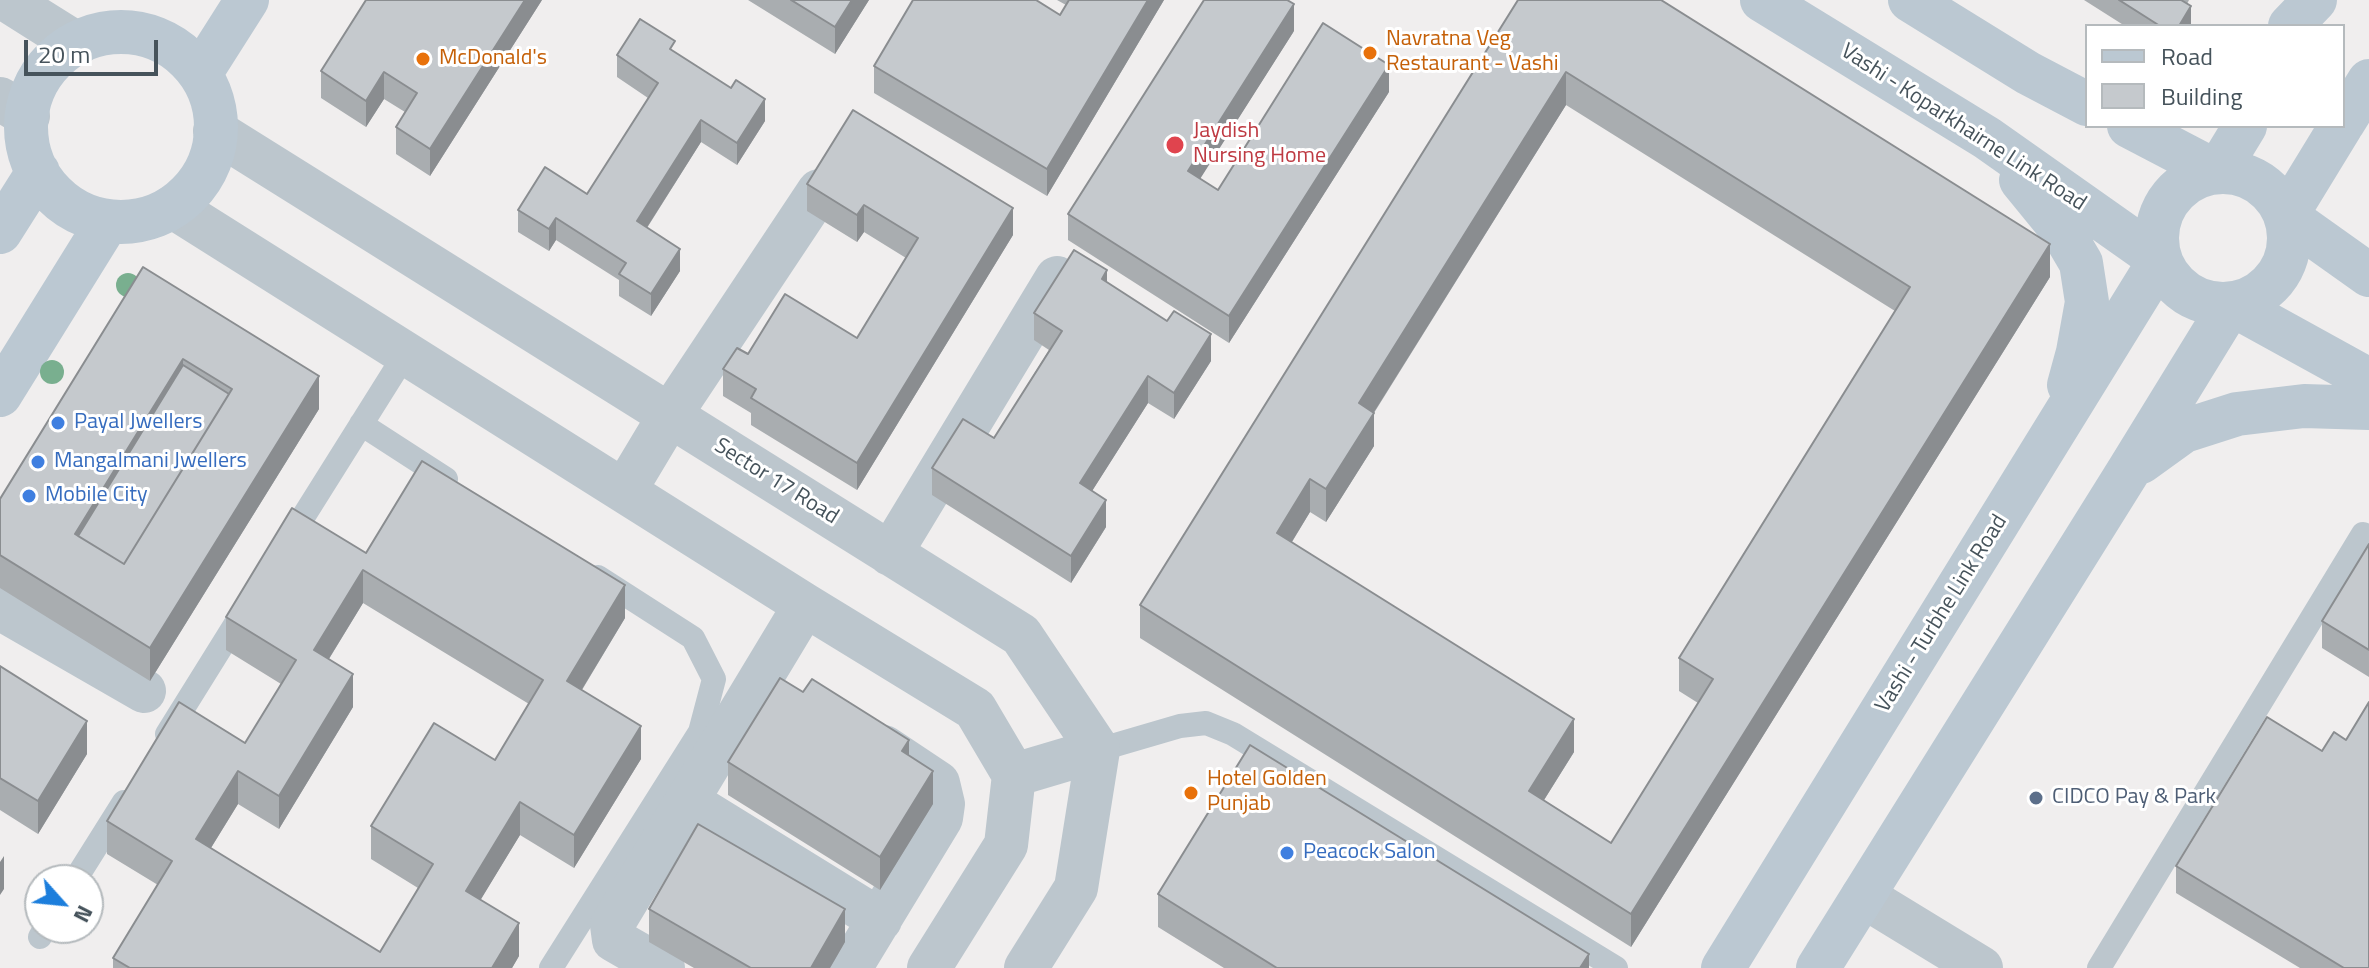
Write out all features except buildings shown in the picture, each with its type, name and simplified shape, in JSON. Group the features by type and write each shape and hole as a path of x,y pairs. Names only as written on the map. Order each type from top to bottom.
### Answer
{"main road":[{"path":"200,74 247,0"},
{"name":"Vashi - Koparkhairne Link Road","path":"1762,0 1987,138 2160,260"},
{"path":"1910,0 2028,73 2085,103"},
{"path":"2292,24 2315,0"},
{"path":"2309,24 2324,0"},
{"path":"135,16 134,32 158,38 193,63 213,101 217,124 208,167 197,185 173,207 143,220 121,223 78,212 57,198 31,158 27,135 14,108 66,50 110,32 135,16"},
{"path":"2028,73 2085,87"},
{"path":"2345,119 2369,81"},
{"path":"2133,128 2217,172"},
{"path":"2217,172 2244,128"},
{"path":"2286,216 2340,128"},
{"path":"1987,138 2061,229 2081,263 2087,302 2078,352 2058,426"},
{"path":"0,232 38,172"},
{"path":"2217,172 2238,174 2259,182 2275,196 2286,216 2289,235 2287,255 2267,289 2250,299 2231,304 2208,303 2187,295 2171,279 2160,260 2156,240 2159,220 2168,202 2181,187 2198,177 2217,172"},
{"path":"2286,216 2369,275"},
{"path":"0,395 108,221"},
{"name":"Vashi - Turbhe Link Road","path":"1723,968 2160,260"},
{"path":"2231,304 2369,380"},
{"path":"1818,968 2231,304"},
{"path":"2129,470 2184,431 2237,414 2304,406 2369,408"}],"street":[{"path":"7,0 77,44"},
{"name":"Sector 17 Road","path":"215,131 1021,635 1098,750"},
{"path":"625,490 670,415 819,191"},
{"path":"173,207 975,709 1014,775 1006,845 929,968"},
{"path":"890,554 1057,278"},
{"path":"663,968 614,940 612,925 805,605"},
{"path":"0,608 144,691"},
{"path":"764,671 804,696"},
{"path":"844,722 938,783 942,793 941,818 850,968"},
{"path":"1014,775 1098,750 1076,888 1026,968"},
{"path":"687,801 880,920"},
{"path":"1863,896 1981,968"}],"lane":[{"path":"277,558 406,353"},
{"path":"361,424 467,493"},
{"path":"2099,968 2363,534 2369,538"},
{"path":"551,968 700,732 714,679 693,638 573,561"},
{"path":"151,759 252,599"},
{"path":"1098,750 1180,726 1206,723 1233,734 1616,968"},
{"path":"85,864 134,786"}],"place":[{"name":"Navratna Veg Restaurant - Vashi","path":"1370,53"},
{"name":"McDonald's","path":"423,59"},
{"name":"Jaydish Nursing Home","path":"1175,145"},
{"name":"Payal Jwellers","path":"58,423"},
{"name":"Mangalmani Jwellers","path":"38,462"},
{"name":"Mobile City","path":"29,496"},
{"name":"Hotel Golden Punjab","path":"1191,793"},
{"name":"CIDCO Pay & Park","path":"2036,798"},
{"name":"Peacock Salon","path":"1287,853"}]}
